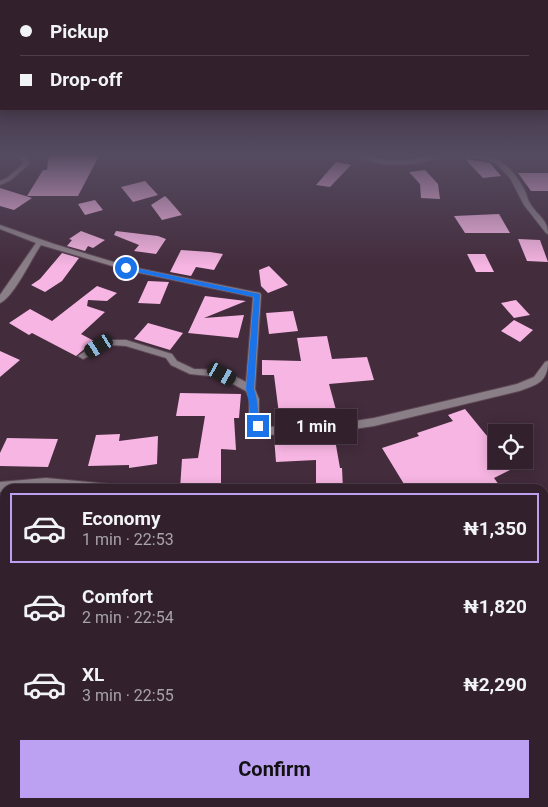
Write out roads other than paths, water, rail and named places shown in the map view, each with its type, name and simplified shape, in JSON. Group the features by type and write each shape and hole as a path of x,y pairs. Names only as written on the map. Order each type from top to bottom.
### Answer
{"street":[{"path":"522,192 528,207 545,222 548,232"},
{"path":"0,227 40,242 126,268 258,295 250,389 254,400 254,419 258,426 265,431 335,428 374,422 519,387 538,380 548,364"},
{"path":"0,300 11,289 30,254 40,242"},
{"path":"83,356 99,346 110,342 126,342 169,356 174,363 193,372 222,374 250,389"},
{"path":"34,484 56,484"}]}
